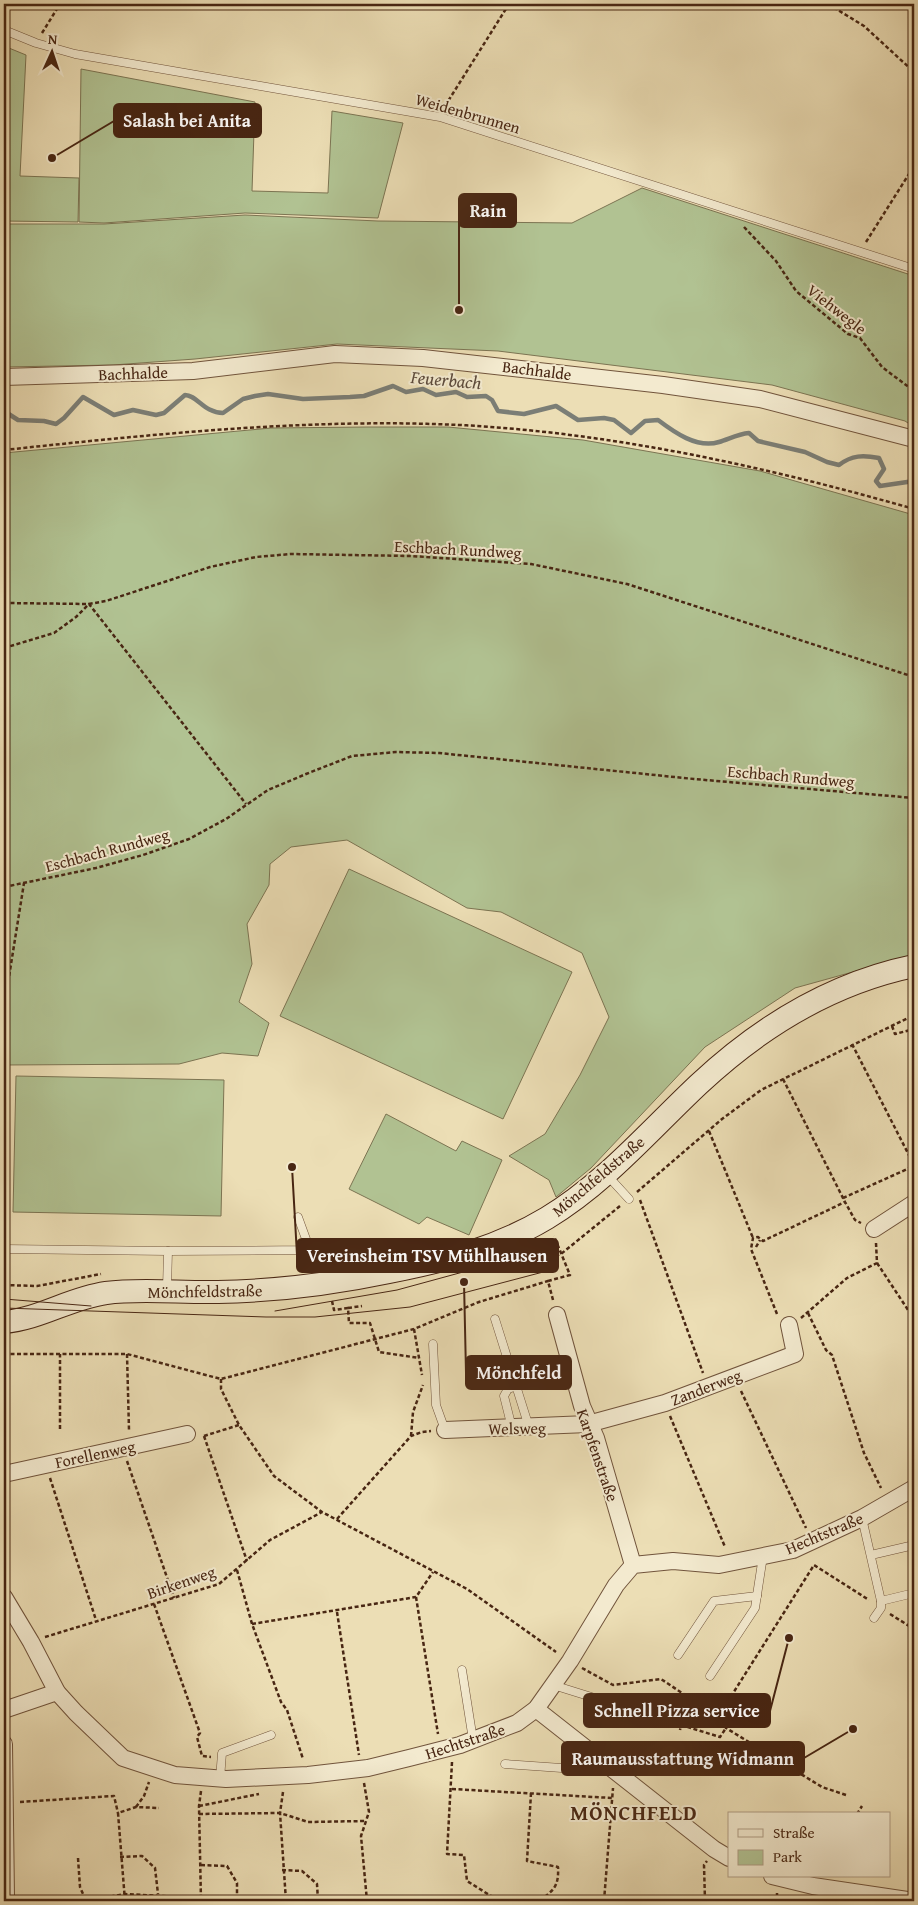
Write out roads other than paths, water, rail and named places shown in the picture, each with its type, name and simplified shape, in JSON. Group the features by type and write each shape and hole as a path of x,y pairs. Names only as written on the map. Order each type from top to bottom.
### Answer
{"main road":[{"name":"Mönchfeldstraße","path":"4,1322 37,1316 70,1303 107,1293 271,1290 344,1281 467,1254 494,1245 562,1209 606,1173 700,1083 739,1050 775,1024 811,1002 857,982 914,966"}],"street":[{"name":"Bachhalde","path":"4,378 193,371 335,354 423,358 760,398 914,439"},
{"path":"892,971 914,978"},
{"path":"874,1229 914,1203"},
{"name":"Karpfenstraße","path":"557,1315 588,1424 596,1438 633,1565"},
{"name":"Zanderweg","path":"588,1424 665,1403 795,1354 782,1324"},
{"name":"Welsweg","path":"445,1430 530,1428 588,1424"},
{"name":"Forellenweg","path":"4,1474 187,1434"},
{"name":"Hechtstraße","path":"4,1597 31,1642 57,1692 76,1714 123,1758 175,1775 215,1778 308,1775 361,1769 446,1749 473,1740 517,1723 536,1709 570,1661 616,1585 633,1565 673,1561 719,1565 794,1550 862,1518 914,1488"},
{"path":"4,1710 57,1692"},
{"path":"536,1709 714,1849 728,1857"},
{"path":"4,1744 6,1897 4,1897"},
{"path":"780,1878 813,1886 914,1901"}],"lane":[{"name":"Weidenbrunnen","path":"4,30 36,43 75,54 440,117 914,269"},
{"path":"606,1173 629,1199"},
{"path":"4,1249 310,1250 298,1217"},
{"path":"167,1292 168,1250"},
{"path":"495,1319 530,1428"},
{"path":"433,1344 436,1405 445,1430"},
{"path":"512,1428 504,1396 508,1389 517,1386"},
{"path":"862,1518 881,1604 874,1618"},
{"path":"871,1555 914,1545"},
{"path":"710,1676 755,1608 763,1556"},
{"path":"881,1604 914,1593"},
{"path":"678,1655 714,1601 757,1596"},
{"path":"462,1670 473,1740"},
{"path":"553,1685 662,1719"},
{"path":"215,1778 222,1753 272,1735"},
{"path":"505,1764 576,1769 590,1752"}],"waterway":[{"name":"Feuerbach","path":"4,411 18,420 44,421 56,424 83,397 114,415 133,410 156,415 164,413 185,395 211,410 223,413 243,399 255,396 268,394 303,399 364,396 393,386 406,392 423,389 436,395 456,392 467,397 486,396 492,400 498,411 524,414 556,406 578,420 604,418 614,420 631,433 645,421 658,420 686,438 702,443 711,444 749,433 758,441 805,452 839,465 848,459 858,457 879,458 884,469 876,481 880,486 914,481"}],"tram line":[{"path":"275,1311 397,1290 540,1251"},
{"path":"4,1308 315,1317 410,1307 547,1271"},
{"path":"4,1299 91,1306"}],"place":[{"name":"Salash bei Anita","path":"52,158"},
{"name":"Rain","path":"459,310"},
{"name":"Vereinsheim TSV Mühlhausen","path":"292,1167"},
{"name":"Mönchfeld","path":"464,1282"},
{"name":"Schnell Pizza service","path":"789,1638"},
{"name":"Raumausstattung Widmann","path":"853,1729"}],"district":[{"name":"MÖNCHFELD","path":"634,1813"}]}
